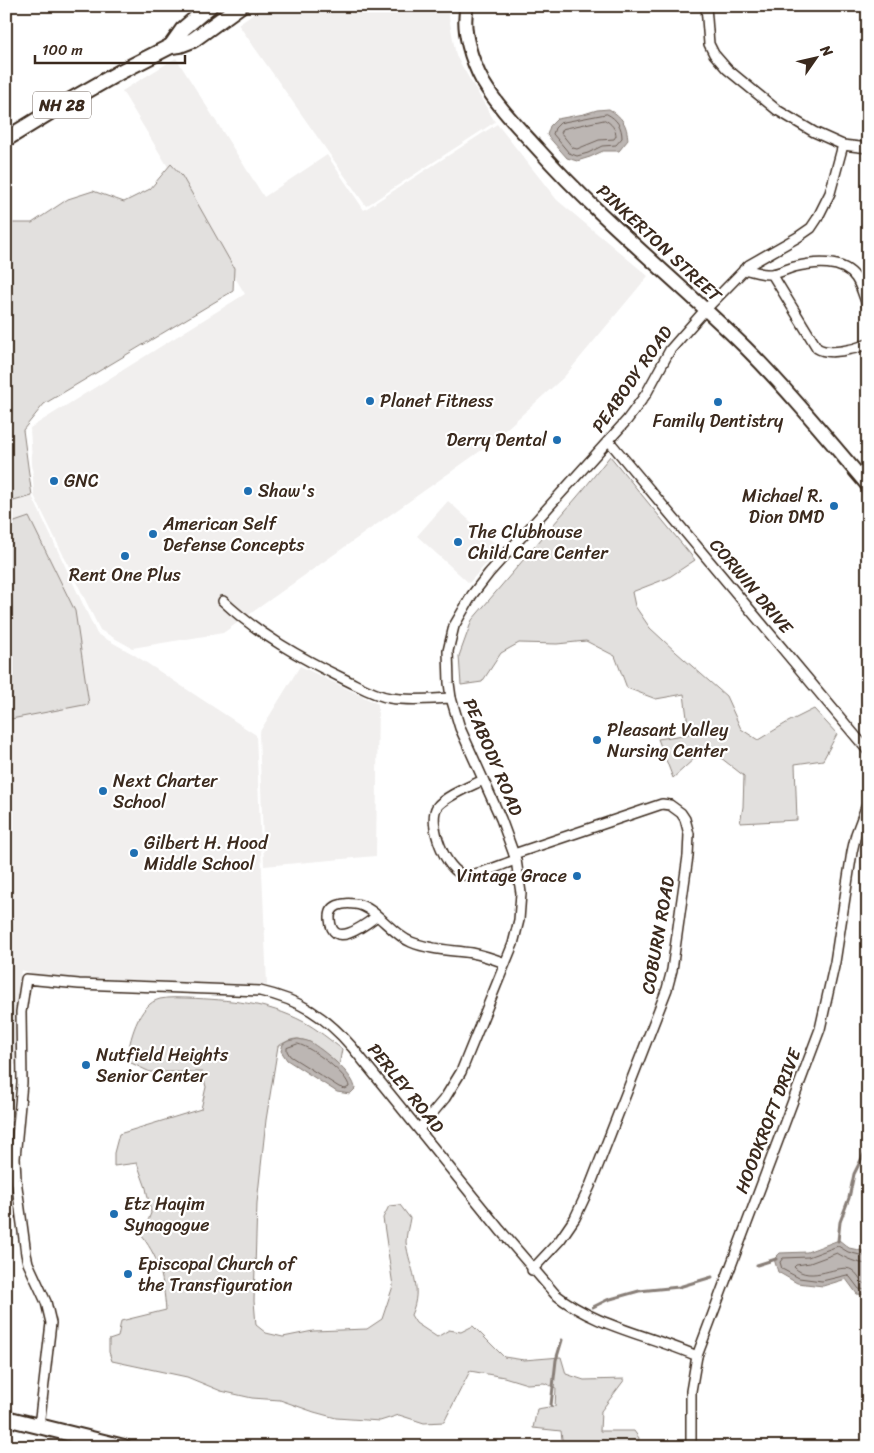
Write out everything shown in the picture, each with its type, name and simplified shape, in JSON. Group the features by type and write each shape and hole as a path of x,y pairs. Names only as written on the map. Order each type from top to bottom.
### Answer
{"main road":[{"name":"NH 28","path":"171,46 184,29 210,6"},
{"name":"NH 28","path":"6,139 90,89 171,46 193,40 240,6"},
{"path":"6,1418 124,1447"}],"street":[{"path":"706,6 709,44 720,62 758,95 818,135 843,145 868,148"},
{"name":"PINKERTON STREET","path":"464,9 469,43 479,74 491,94 509,117 581,195 766,368 868,486"},
{"name":"PEABODY ROAD","path":"419,1129 445,1098 461,1072 517,933 521,907 519,876 515,857 501,819 460,728 451,698 448,669 450,642 454,626 472,595 489,573 609,442 646,394 670,350 705,310 744,269 798,238 811,228 830,193 843,145"},
{"path":"744,269 772,274 795,267 811,265 840,266 855,277 861,287 868,307"},
{"path":"772,274 819,350 833,352 868,344"},
{"name":"CORWIN DRIVE","path":"609,442 868,751"},
{"path":"223,601 234,612 274,641 368,691 401,699 451,698"},
{"name":"COBURN ROAD","path":"483,780 446,799 436,807 433,822 442,848 453,868 464,875 476,874 515,857 662,804 681,812 689,834 688,856 672,970 660,1009 590,1186 575,1218 560,1240 532,1270"},
{"name":"HOODKROFT DRIVE","path":"691,1447 691,1390 697,1356 820,1029 836,962 852,852 858,826 868,802"},
{"path":"377,916 356,931 343,935 333,930 330,918 334,907 339,904 349,903 363,906 377,916 400,937 412,943 437,949 474,954 505,963"},
{"name":"PERLEY ROAD","path":"16,1141 22,1083 21,1012 26,979 79,984 260,991 282,996 316,1013 340,1034 532,1270 555,1294 576,1309 602,1321 697,1356"},
{"path":"6,1141 16,1141 16,1179 26,1254 28,1263 46,1302 51,1323 39,1426"}],"shaded area":[{"path":"264,6 447,6 456,56 495,122 366,206 238,24"},
{"path":"176,58 264,197 327,155 364,210 497,124 557,200 648,276 564,377 486,447 223,633 132,648 100,630 34,495 30,428 245,294 122,91"},
{"path":"171,164 182,176 234,268 233,291 44,404 23,430 32,496 6,503 6,227 13,223 32,223 68,199 93,191 124,202 150,189"},
{"path":"610,456 695,560 668,578 632,592 635,606 650,628 726,696 741,729 758,740 814,709 837,734 823,760 795,764 797,820 740,823 743,807 744,776 716,754 695,758 673,778 658,739 689,734 684,694 656,699 627,688 615,656 586,641 557,644 519,643 501,653 482,682 461,685 459,656 472,620"},
{"name":"Gilbert H. Hood Middle School","path":"32,496 97,634 133,654 256,735 267,985 45,977 21,970 16,1008 17,1065 6,1064 6,503"},
{"name":"The Clubhouse Child Care Center","path":"448,501 500,548 469,583 417,536"},
{"path":"29,517 75,611 89,704 6,720 6,525"},
{"path":"300,666 378,704 376,856 264,866 259,733"},
{"path":"163,998 248,1003 276,1010 309,1025 342,1049 339,1066 320,1050 302,1040 287,1041 278,1046 266,1120 257,1203 254,1301 256,1325 266,1333 283,1337 313,1331 367,1329 382,1319 393,1286 383,1218 389,1206 400,1205 410,1218 406,1242 416,1286 415,1305 411,1315 416,1323 437,1337 449,1330 461,1332 473,1326 504,1357 524,1360 561,1357 566,1374 584,1380 625,1379 601,1411 600,1431 634,1431 639,1438 638,1447 563,1447 561,1431 533,1428 537,1409 555,1406 556,1388 544,1383 527,1384 504,1377 470,1371 444,1422 424,1423 399,1415 380,1421 336,1418 280,1400 252,1398 221,1391 187,1377 112,1361 109,1352 109,1340 118,1337 121,1321 166,1310 160,1271 153,1254 142,1236 151,1213 146,1188 137,1163 114,1166 114,1153 119,1134 201,1109 206,1087 202,1072 150,1072 127,1061 130,1044 140,1016 152,1002"}],"water":[{"path":"609,109 625,125 628,140 619,151 603,151 577,161 567,158 547,135 550,126 557,119"},
{"path":"298,1039 310,1042 330,1056 350,1077 355,1089 350,1094 337,1092 287,1060 281,1051 283,1044"},
{"path":"839,1240 849,1248 868,1252 868,1295 857,1294 846,1279 823,1286 797,1283 778,1272 774,1259 780,1253 807,1252"}],"waterway":[{"path":"838,1241 840,1222 849,1198 854,1174 868,1146"},
{"path":"757,1265 776,1259"},
{"path":"593,1307 607,1300 639,1291 679,1287 712,1277"},
{"path":"551,1405 556,1360 562,1340"}],"place":[{"name":"Planet Fitness","path":"370,401"},
{"name":"Family Dentistry","path":"718,402"},
{"name":"Derry Dental","path":"557,440"},
{"name":"GNC","path":"54,481"},
{"name":"Shaw's","path":"248,491"},
{"name":"Michael R. Dion DMD","path":"834,506"},
{"name":"American Self Defense Concepts","path":"153,534"},
{"name":"The Clubhouse Child Care Center","path":"458,542"},
{"name":"Rent One Plus","path":"125,556"},
{"name":"Pleasant Valley Nursing Center","path":"597,740"},
{"name":"Next Charter School","path":"103,791"},
{"name":"Gilbert H. Hood Middle School","path":"134,853"},
{"name":"Vintage Grace","path":"577,876"},
{"name":"Nutfield Heights Senior Center","path":"86,1065"},
{"name":"Etz Hayim Synagogue","path":"114,1214"},
{"name":"Episcopal Church of the Transfiguration","path":"128,1274"}]}
